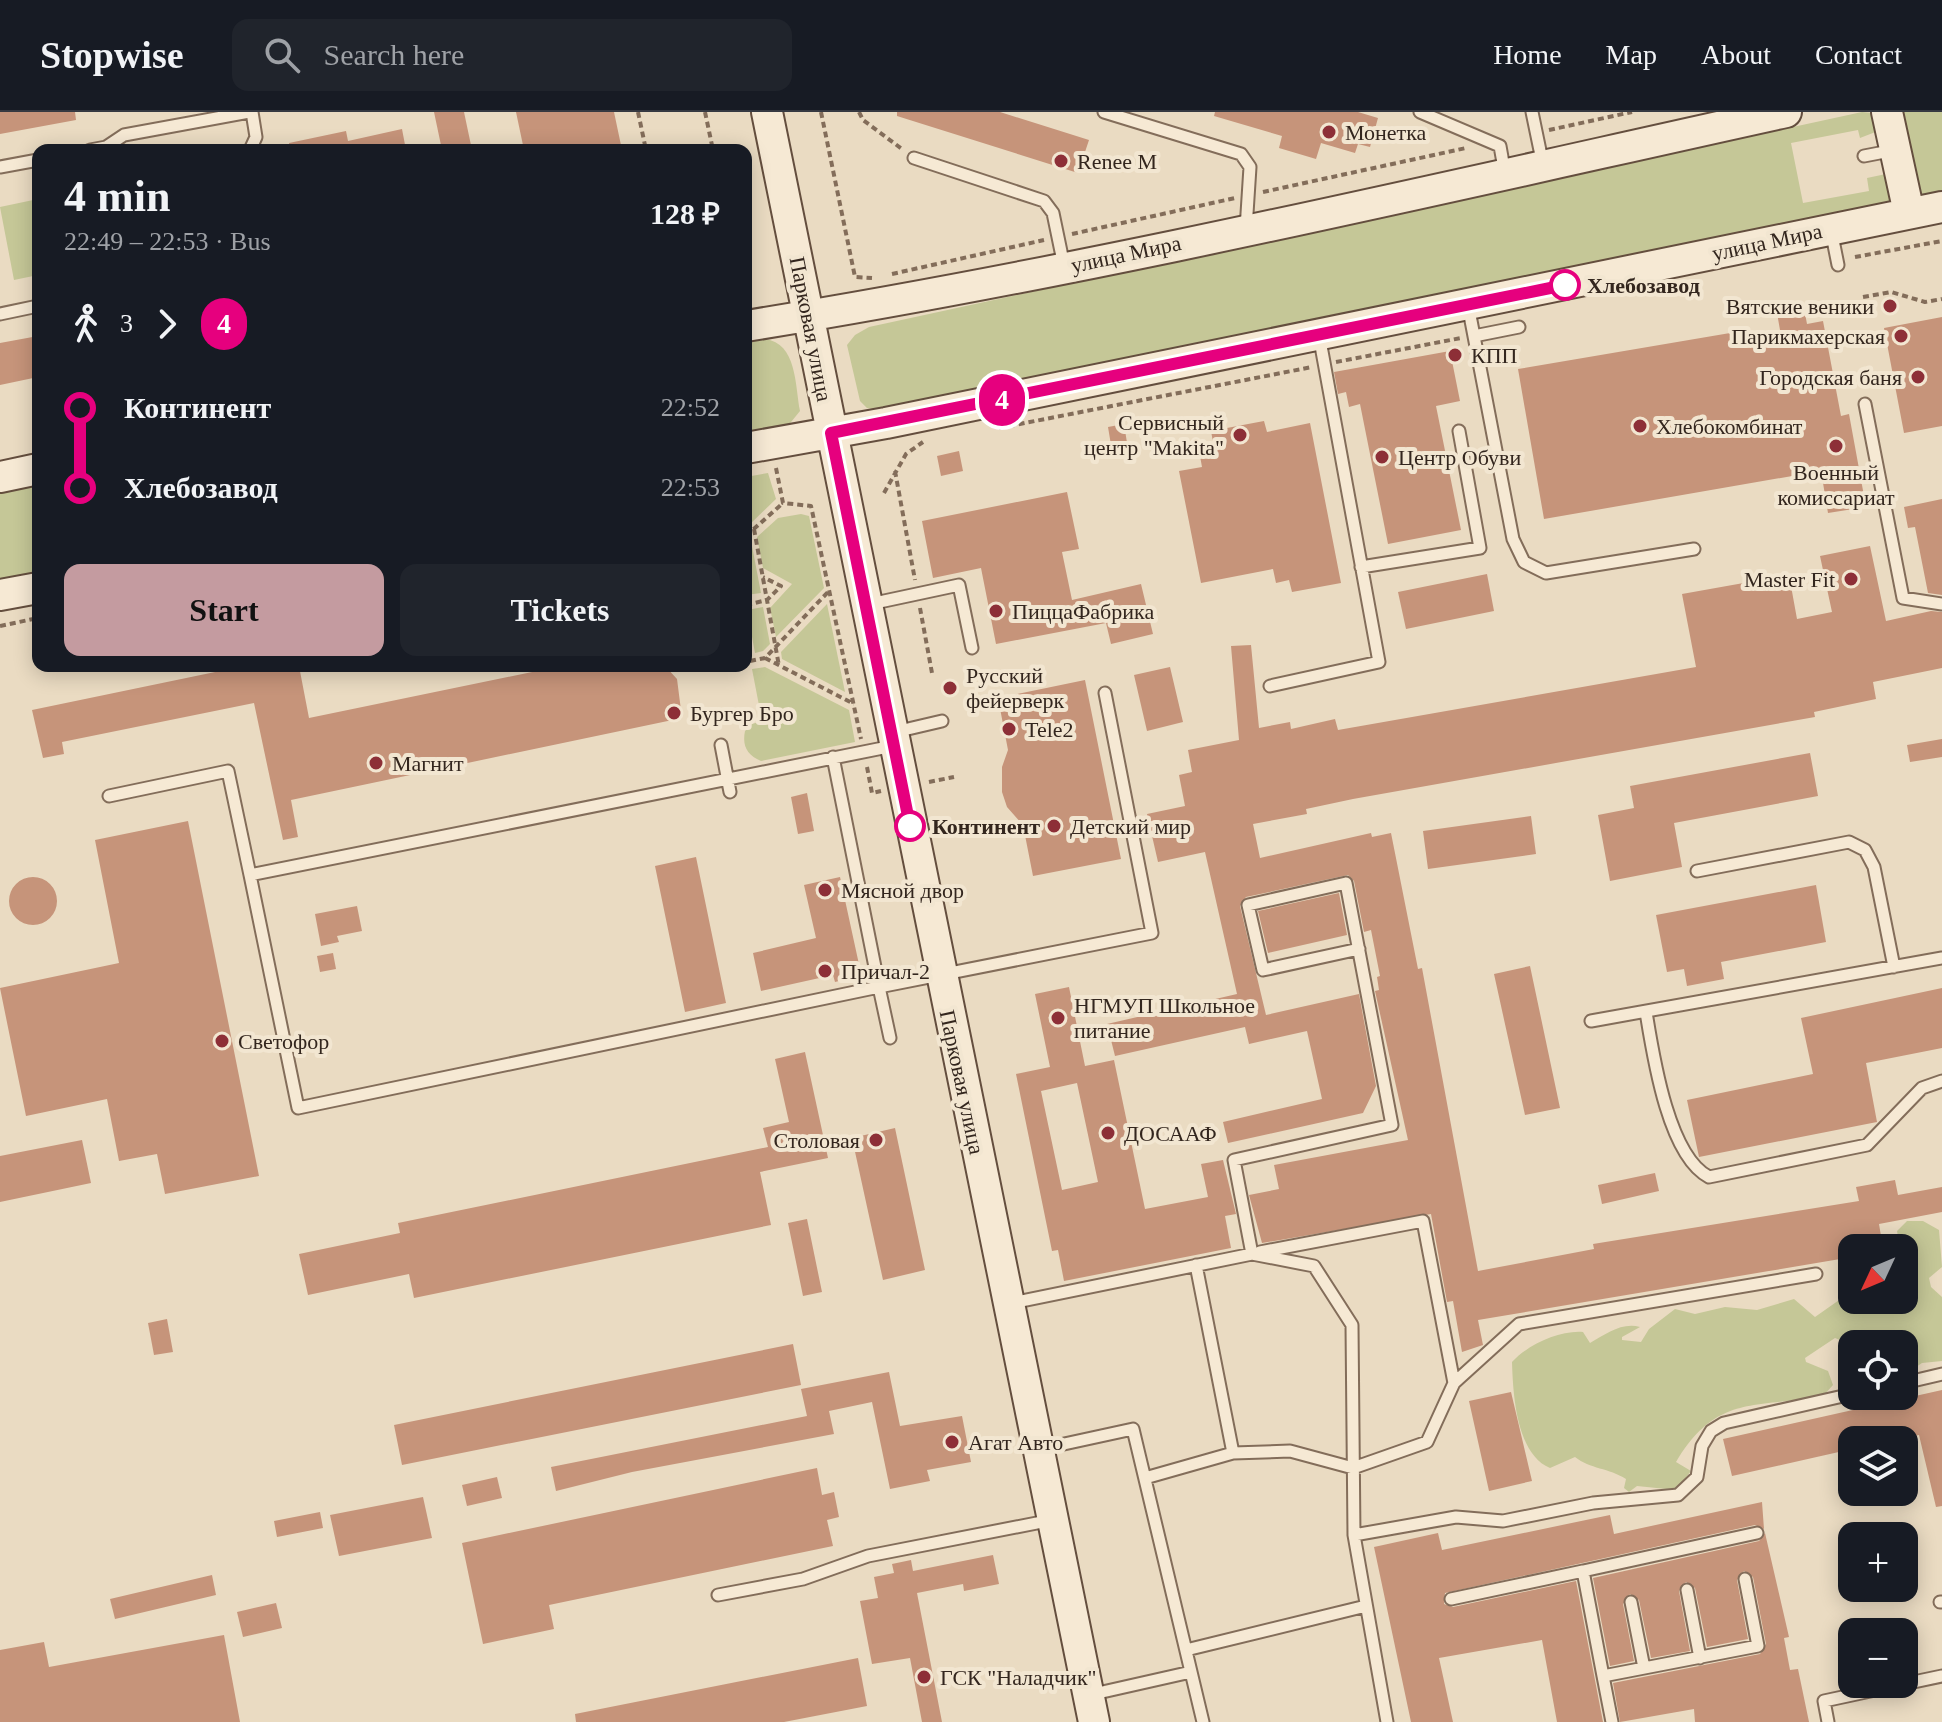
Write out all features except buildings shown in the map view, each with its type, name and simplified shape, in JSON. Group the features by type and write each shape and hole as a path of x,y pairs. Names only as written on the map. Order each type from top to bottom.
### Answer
{"main road":[{"name":"Парковая улица","path":"767,112 1091,1708"},
{"name":"улица Мира","path":"752,325 1064,267 1786,112"},
{"path":"1887,112 1909,213"},
{"name":"улица Мира","path":"752,447 1942,207"},
{"path":"0,477 32,470"},
{"path":"0,595 32,589"}],"lane":[{"path":"110,144 124,135 250,112 256,137 253,144"},
{"path":"1104,112 1241,154 1250,167 1246,229"},
{"path":"1420,112 1500,146 1505,174"},
{"path":"1532,112 1543,165"},
{"path":"1864,156 1896,150"},
{"path":"914,158 1044,201 1053,213 1064,267"},
{"path":"0,167 32,161"},
{"path":"1831,229 1838,265"},
{"path":"1468,305 1513,539 1524,562 1546,573 1694,549"},
{"path":"0,314 32,307"},
{"path":"1474,336 1519,327"},
{"path":"1270,686 1379,662 1319,335"},
{"path":"1865,404 1903,598 1942,604"},
{"path":"1361,567 1480,548 1459,431"},
{"path":"866,605 959,585 972,648"},
{"path":"109,796 228,771 298,1108 1152,933 1105,693"},
{"path":"250,875 863,751 942,721"},
{"path":"721,745 730,792"},
{"path":"833,757 890,1038"},
{"path":"1697,871 1849,842 1865,850 1874,867 1894,967"},
{"path":"1252,1254 1234,1160 1392,1125 1359,949 1346,883 1248,905 1263,970 1359,949"},
{"path":"1591,1021 1942,958"},
{"path":"1646,1012 1660,1094 1695,1170 1709,1177 1867,1145 1922,1088 1942,1081"},
{"path":"1008,1304 1423,1221 1454,1383"},
{"path":"1252,1254 1314,1266 1352,1325 1354,1535 1385,1719"},
{"path":"1196,1265 1233,1453"},
{"path":"1145,1478 1233,1453 1290,1451 1353,1468 1427,1442 1454,1383 1519,1324 1816,1274"},
{"path":"1918,1380 1942,1374"},
{"path":"1354,1535 1456,1517 1503,1521 1593,1503 1678,1495 1697,1477 1702,1446 1711,1431 1724,1423 1838,1397"},
{"path":"1038,1450 1133,1429 1203,1722"},
{"path":"718,1595 803,1579 868,1556 1052,1520"},
{"path":"1451,1599 1757,1533"},
{"path":"1583,1571 1612,1722"},
{"path":"1603,1676 1758,1646 1745,1579"},
{"path":"1687,1590 1700,1658"},
{"path":"1631,1602 1644,1668"},
{"path":"1186,1650 1366,1606"},
{"path":"1091,1708 1191,1672"},
{"path":"1918,1681 1942,1676"},
{"path":"1828,1722 1824,1701 1838,1698"}],"path":[{"path":"638,112 645,144"},
{"path":"705,112 712,144"},
{"path":"821,112 855,277"},
{"path":"859,112 863,120 914,158"},
{"path":"1855,257 1942,241"},
{"path":"1863,297 1891,292 1925,302 1942,299"},
{"path":"985,430 1474,336"},
{"path":"884,493 906,454 923,442"},
{"path":"776,466 783,503"},
{"path":"895,469 932,673"},
{"path":"779,666 754,529 783,503 811,506 872,793 954,777"},
{"path":"752,604 767,600 781,586 763,577"},
{"path":"752,661 765,658 829,591"},
{"path":"0,626 32,619"},
{"path":"765,658 854,704"}],"green space":[{"path":"1862,112 1873,113 1878,131 1860,138 1858,130 1791,143 1803,203 1869,191 1867,178 1886,174 1895,187 1891,204 884,410 867,408 860,401 847,345 855,335 869,327"},
{"path":"1904,112 1942,112 1942,196 1922,200"},
{"path":"32,200 32,276 14,280 0,207"},
{"path":"765,339 775,342 789,357 800,411 787,427 752,434 752,342"},
{"path":"768,473 776,499 752,522 752,476"},
{"path":"32,485 32,579 0,585 0,491"},
{"path":"801,514 809,516 824,588 776,637 770,608 792,584 763,568 757,537 778,518"},
{"path":"752,546 761,593 752,594"},
{"path":"827,604 845,692 782,659 781,652"},
{"path":"763,607 770,644 763,651 755,653 752,637 752,609"},
{"path":"765,667 849,710 855,742 761,761 752,756 745,746 745,731 752,724 762,721 752,669"},
{"path":"1907,1221 1923,1221 1939,1230 1942,1267 1929,1278 1931,1287 1942,1297 1942,1361 1918,1366 1918,1330 1838,1330 1838,1339 1835,1338 1805,1358 1806,1362 1828,1371 1833,1385 1824,1395 1740,1408 1707,1424 1676,1462 1691,1471 1676,1490 1637,1486 1629,1492 1624,1488 1626,1479 1620,1475 1575,1457 1550,1468 1530,1450 1519,1421 1512,1362 1535,1345 1554,1336 1574,1332 1583,1332 1590,1343 1627,1326 1640,1327 1622,1337 1622,1340 1641,1342 1649,1329 1675,1309 1695,1314 1725,1307 1757,1310 1794,1299 1815,1317 1838,1301 1838,1314 1918,1314 1918,1234 1898,1234"}],"bus line":[{"name":"4","path":"910,826 831,433 1565,285"}],"place":[{"name":"Монетка","path":"1329,132"},
{"name":"Renee M","path":"1061,161"},
{"name":"Хлебозавод","path":"1565,285"},
{"name":"Вятские веники","path":"1890,306"},
{"name":"Парикмахерская","path":"1901,336"},
{"name":"КПП","path":"1455,355"},
{"name":"Городская баня","path":"1918,377"},
{"name":"Хлебокомбинат","path":"1640,426"},
{"name":"Сервисный центр \"Makita\"","path":"1240,435"},
{"name":"Военный комиссариат","path":"1836,446"},
{"name":"Центр Обуви","path":"1382,457"},
{"name":"Master Fit","path":"1851,579"},
{"name":"ПиццаФабрика","path":"996,611"},
{"name":"Русский фейерверк","path":"950,688"},
{"name":"Бургер Бро","path":"674,713"},
{"name":"Tele2","path":"1009,729"},
{"name":"Магнит","path":"376,763"},
{"name":"Континент","path":"910,826"},
{"name":"Детский мир","path":"1054,826"},
{"name":"Мясной двор","path":"825,890"},
{"name":"Причал-2","path":"825,971"},
{"name":"НГМУП Школьное питание","path":"1058,1018"},
{"name":"Светофор","path":"222,1041"},
{"name":"ДОСААФ","path":"1108,1133"},
{"name":"Столовая","path":"876,1140"},
{"name":"Агат Авто","path":"952,1442"},
{"name":"ГСК \"Наладчик\"","path":"924,1677"}]}
